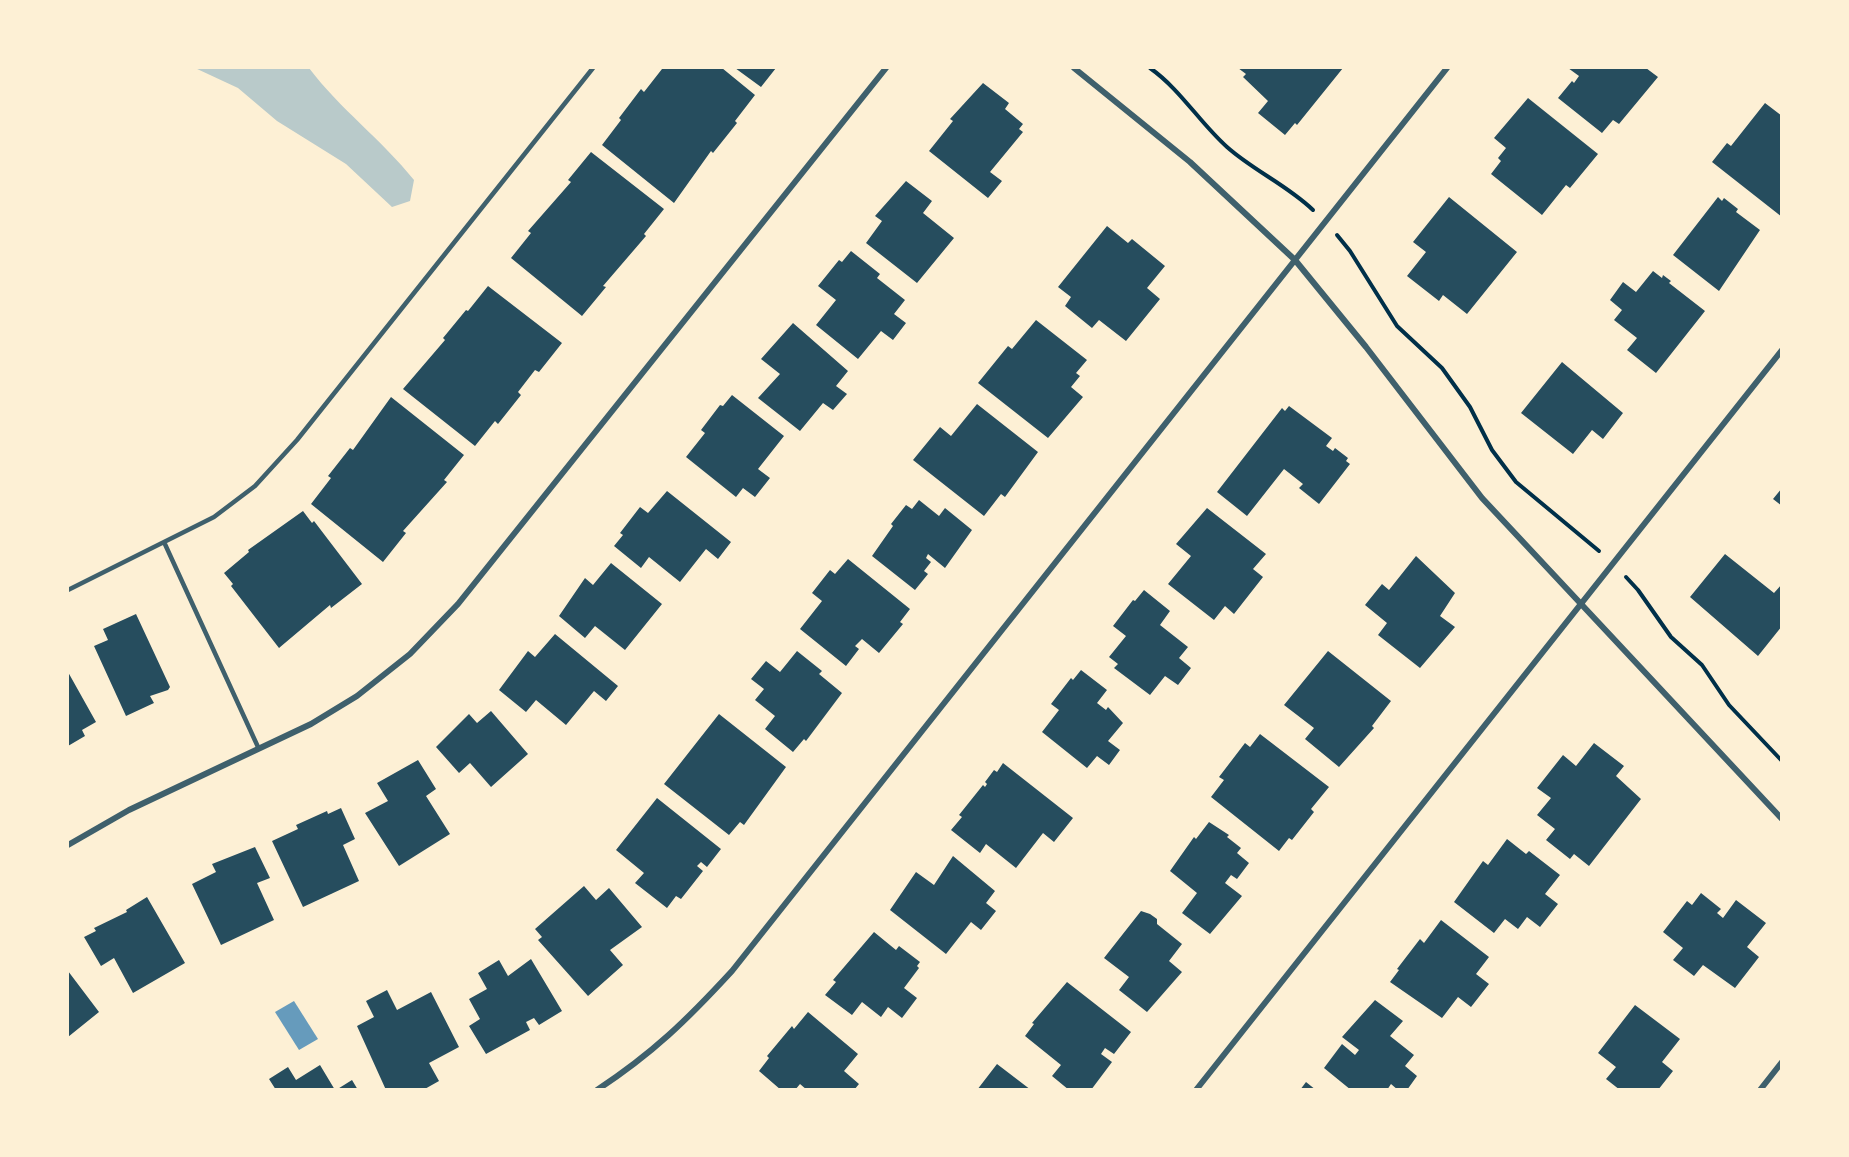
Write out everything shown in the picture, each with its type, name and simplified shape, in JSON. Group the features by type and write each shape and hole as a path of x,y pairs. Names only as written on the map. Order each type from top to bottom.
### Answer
{"street":[{"path":"68,845 129,810 258,747 311,724 357,696 410,654 458,604 886,68"},
{"path":"1074,68 1190,162 1295,260 1366,347 1482,498 1782,819"},
{"path":"597,1089 636,1064 682,1026 732,971 1447,68"},
{"path":"1196,1089 1782,350"},
{"path":"1760,1089 1782,1062"}],"lane":[{"path":"68,590 214,517 255,486 297,440 593,68"},
{"path":"164,542 258,747"}],"path":[{"path":"1150,68 1170,82 1227,147 1298,195 1325,222 1350,251 1397,326 1442,368 1470,408 1492,450 1516,482 1584,536 1638,590 1671,637 1702,665 1729,705 1782,761"}],"shaded area":[{"path":"195,68 309,68 414,180 410,201 392,207 346,164 277,121 238,88"}],"water":[{"path":"294,1001 318,1039 299,1050 275,1012"}],"building":[{"path":"660,68 722,68 755,95 735,121 737,123 713,153 711,151 674,203 602,145 621,120 619,118 641,89 644,92 662,69"},
{"path":"735,68 776,68 761,87"},
{"path":"1238,68 1343,68 1297,125 1295,123 1285,135 1258,113 1268,101 1243,77 1246,74"},
{"path":"1568,68 1646,68 1658,77 1619,124 1613,120 1602,133 1558,98 1579,76"},
{"path":"983,83 1009,103 1005,109 1023,124 1019,129 1023,132 990,172 1002,181 988,198 929,151 953,121 950,119"},
{"path":"1528,98 1598,154 1570,188 1566,185 1542,215 1491,174 1501,161 1498,158 1506,148 1494,138"},
{"path":"1765,103 1782,116 1782,217 1712,162 1727,143 1731,146"},
{"path":"591,152 664,209 644,234 646,236 603,286 606,287 582,316 511,258 531,233 528,231 571,182 568,180"},
{"path":"906,181 932,201 923,213 954,238 917,283 866,243 882,221 875,216"},
{"path":"1449,197 1517,252 1467,314 1443,295 1439,301 1407,276 1426,252 1413,242"},
{"path":"1718,197 1722,201 1724,198 1738,209 1736,212 1760,230 1719,291 1673,255"},
{"path":"1107,226 1128,243 1132,239 1165,266 1147,288 1160,299 1126,341 1099,320 1092,328 1065,306 1071,297 1058,287"},
{"path":"851,251 880,274 877,278 905,300 894,314 906,323 893,340 881,331 858,359 816,325 836,300 818,286 839,260 842,262"},
{"path":"1653,271 1671,281 1669,283 1705,311 1656,373 1627,350 1637,338 1614,320 1622,310 1610,300 1623,282 1636,292"},
{"path":"488,286 562,343 539,372 535,370 518,392 521,395 498,424 495,421 475,446 403,389"},
{"path":"1036,320 1087,360 1076,373 1080,376 1071,387 1083,397 1048,438 978,383 1008,346 1012,349"},
{"path":"793,323 848,371 836,386 847,394 833,410 823,403 800,431 758,398 780,374 761,359"},
{"path":"1562,362 1623,413 1603,439 1592,430 1573,454 1521,413"},
{"path":"732,395 784,436 758,469 770,478 755,497 743,488 736,497 686,457 705,433 701,430 720,405 723,406"},
{"path":"391,397 464,455 444,480 447,482 403,531 406,533 383,562 311,504 331,478 328,476 350,448 353,450"},
{"path":"977,404 1038,452 1005,497 1001,494 984,516 913,460 940,427 951,436"},
{"path":"1289,406 1332,438 1326,446 1333,451 1335,448 1348,458 1346,461 1350,464 1319,504 1299,488 1303,484 1284,469 1247,516 1217,492 1282,408 1285,411"},
{"path":"1782,488 1782,506 1773,499"},
{"path":"667,491 731,542 718,559 706,549 680,582 649,557 641,568 614,546 623,535 620,533 640,507 648,513"},
{"path":"919,500 939,516 945,508 972,530 945,568 928,554 926,558 931,562 924,571 928,574 915,590 872,556 893,526 891,524 906,505 912,509"},
{"path":"1207,508 1266,554 1253,569 1263,577 1234,614 1225,606 1214,620 1168,584 1191,556 1176,544"},
{"path":"303,511 312,523 314,521 362,584 331,608 330,605 279,648 231,586 233,584 224,573 249,552 248,550"},
{"path":"1725,554 1774,593 1782,584 1782,626 1758,656 1690,597"},
{"path":"1416,556 1455,593 1440,616 1455,627 1420,668 1378,635 1387,623 1365,605 1382,584 1389,590"},
{"path":"848,559 910,609 900,622 903,624 879,653 862,639 855,646 859,649 846,666 800,629 822,601 812,593 830,570 835,574"},
{"path":"611,563 662,604 625,650 595,626 585,638 559,616 585,578 593,585"},
{"path":"1144,590 1170,611 1160,625 1188,647 1179,658 1191,668 1178,685 1165,676 1150,695 1114,668 1118,664 1109,657 1126,636 1113,626 1133,600 1135,601"},
{"path":"136,614 170,687 168,690 150,696 154,703 126,716 94,646 108,640 103,629"},
{"path":"555,634 618,686 606,701 594,691 566,725 536,700 526,712 499,690 528,651 535,657"},
{"path":"797,651 822,671 819,674 842,693 806,741 804,739 793,752 765,729 775,716 755,700 764,689 751,679 766,661 780,672"},
{"path":"1328,651 1391,701 1372,726 1374,728 1339,767 1305,739 1314,728 1284,705"},
{"path":"1081,670 1107,690 1097,703 1106,710 1108,707 1123,723 1108,741 1120,750 1109,765 1097,756 1087,768 1042,732 1059,710 1051,704 1071,678 1073,680"},
{"path":"68,672 96,722 82,730 85,736 68,746"},
{"path":"491,711 528,754 491,787 470,763 459,773 436,747 469,714 477,723"},
{"path":"719,714 786,767 744,825 740,822 729,835 664,784"},
{"path":"1260,734 1329,787 1311,809 1314,812 1292,840 1289,838 1279,851 1211,797 1224,780 1219,777 1245,743 1250,747"},
{"path":"1594,743 1624,766 1616,776 1641,799 1589,866 1574,854 1570,859 1546,840 1555,829 1537,815 1551,798 1537,788 1563,755 1576,766"},
{"path":"418,760 436,789 426,796 450,834 399,866 365,813 388,801 377,783"},
{"path":"1003,763 1073,818 1054,842 1043,833 1016,868 986,844 980,853 951,830 962,817 959,815 983,785 985,787 987,784 985,782 994,770 997,772"},
{"path":"657,798 721,849 707,867 701,862 697,866 703,871 681,899 676,896 667,908 635,883 644,873 616,850"},
{"path":"341,808 355,839 343,845 359,881 303,907 272,841 298,829 296,825 327,811 328,814"},
{"path":"1209,822 1229,835 1227,837 1241,848 1237,853 1249,863 1237,879 1231,875 1225,883 1242,896 1210,934 1182,913 1197,893 1170,871 1194,837 1196,839"},
{"path":"1507,839 1526,854 1529,851 1560,875 1545,894 1558,904 1540,927 1527,917 1518,929 1505,919 1494,933 1454,902 1483,861 1488,865"},
{"path":"255,847 270,878 257,883 274,920 221,945 192,884 216,872 212,864"},
{"path":"953,856 995,891 986,903 996,911 981,930 971,922 946,954 890,910 916,872 934,885"},
{"path":"584,886 596,900 609,888 642,927 610,950 623,965 588,996 538,940 542,937 535,929"},
{"path":"1701,893 1721,909 1717,913 1723,918 1736,900 1766,923 1747,947 1759,957 1735,988 1703,965 1694,976 1673,960 1683,948 1663,932 1687,901 1692,905"},
{"path":"147,897 185,963 133,993 114,958 101,966 84,937 96,931 94,928 127,912 126,910"},
{"path":"1141,911 1157,919 1157,924 1182,944 1169,961 1182,972 1147,1012 1119,990 1129,977 1104,958"},
{"path":"1441,920 1489,957 1476,974 1489,984 1471,1007 1458,997 1442,1018 1390,982 1420,939 1424,943"},
{"path":"874,932 896,950 899,946 920,962 917,966 919,968 904,988 917,998 902,1018 888,1007 881,1017 862,1002 852,1015 825,995 836,982 833,980"},
{"path":"531,959 562,1011 539,1025 534,1018 526,1022 530,1030 486,1054 469,1026 480,1019 469,999 487,989 478,973 499,960 508,976"},
{"path":"68,971 99,1012 68,1037"},
{"path":"1067,982 1131,1032 1114,1054 1105,1048 1101,1054 1112,1062 1091,1090 1069,1090 1052,1076 1061,1065 1025,1036 1034,1024 1032,1023"},
{"path":"387,990 397,1010 431,992 459,1047 429,1063 439,1081 423,1090 386,1090 357,1026 374,1017 366,1001"},
{"path":"1375,1000 1403,1021 1390,1036 1414,1055 1405,1066 1417,1076 1407,1090 1398,1090 1391,1084 1387,1090 1351,1090 1324,1068 1342,1044 1355,1055 1359,1050 1342,1037"},
{"path":"1635,1005 1680,1039 1662,1062 1673,1071 1658,1090 1620,1090 1606,1079 1616,1067 1598,1053"},
{"path":"808,1012 858,1054 844,1071 859,1084 854,1090 807,1090 800,1084 795,1090 781,1090 759,1071 769,1058 767,1056 792,1026 794,1029"},
{"path":"997,1064 1031,1090 977,1090"},
{"path":"320,1065 335,1090 276,1090 269,1079 288,1067 296,1080"},
{"path":"352,1080 358,1090 336,1090"},
{"path":"1306,1082 1316,1090 1300,1090"}]}
